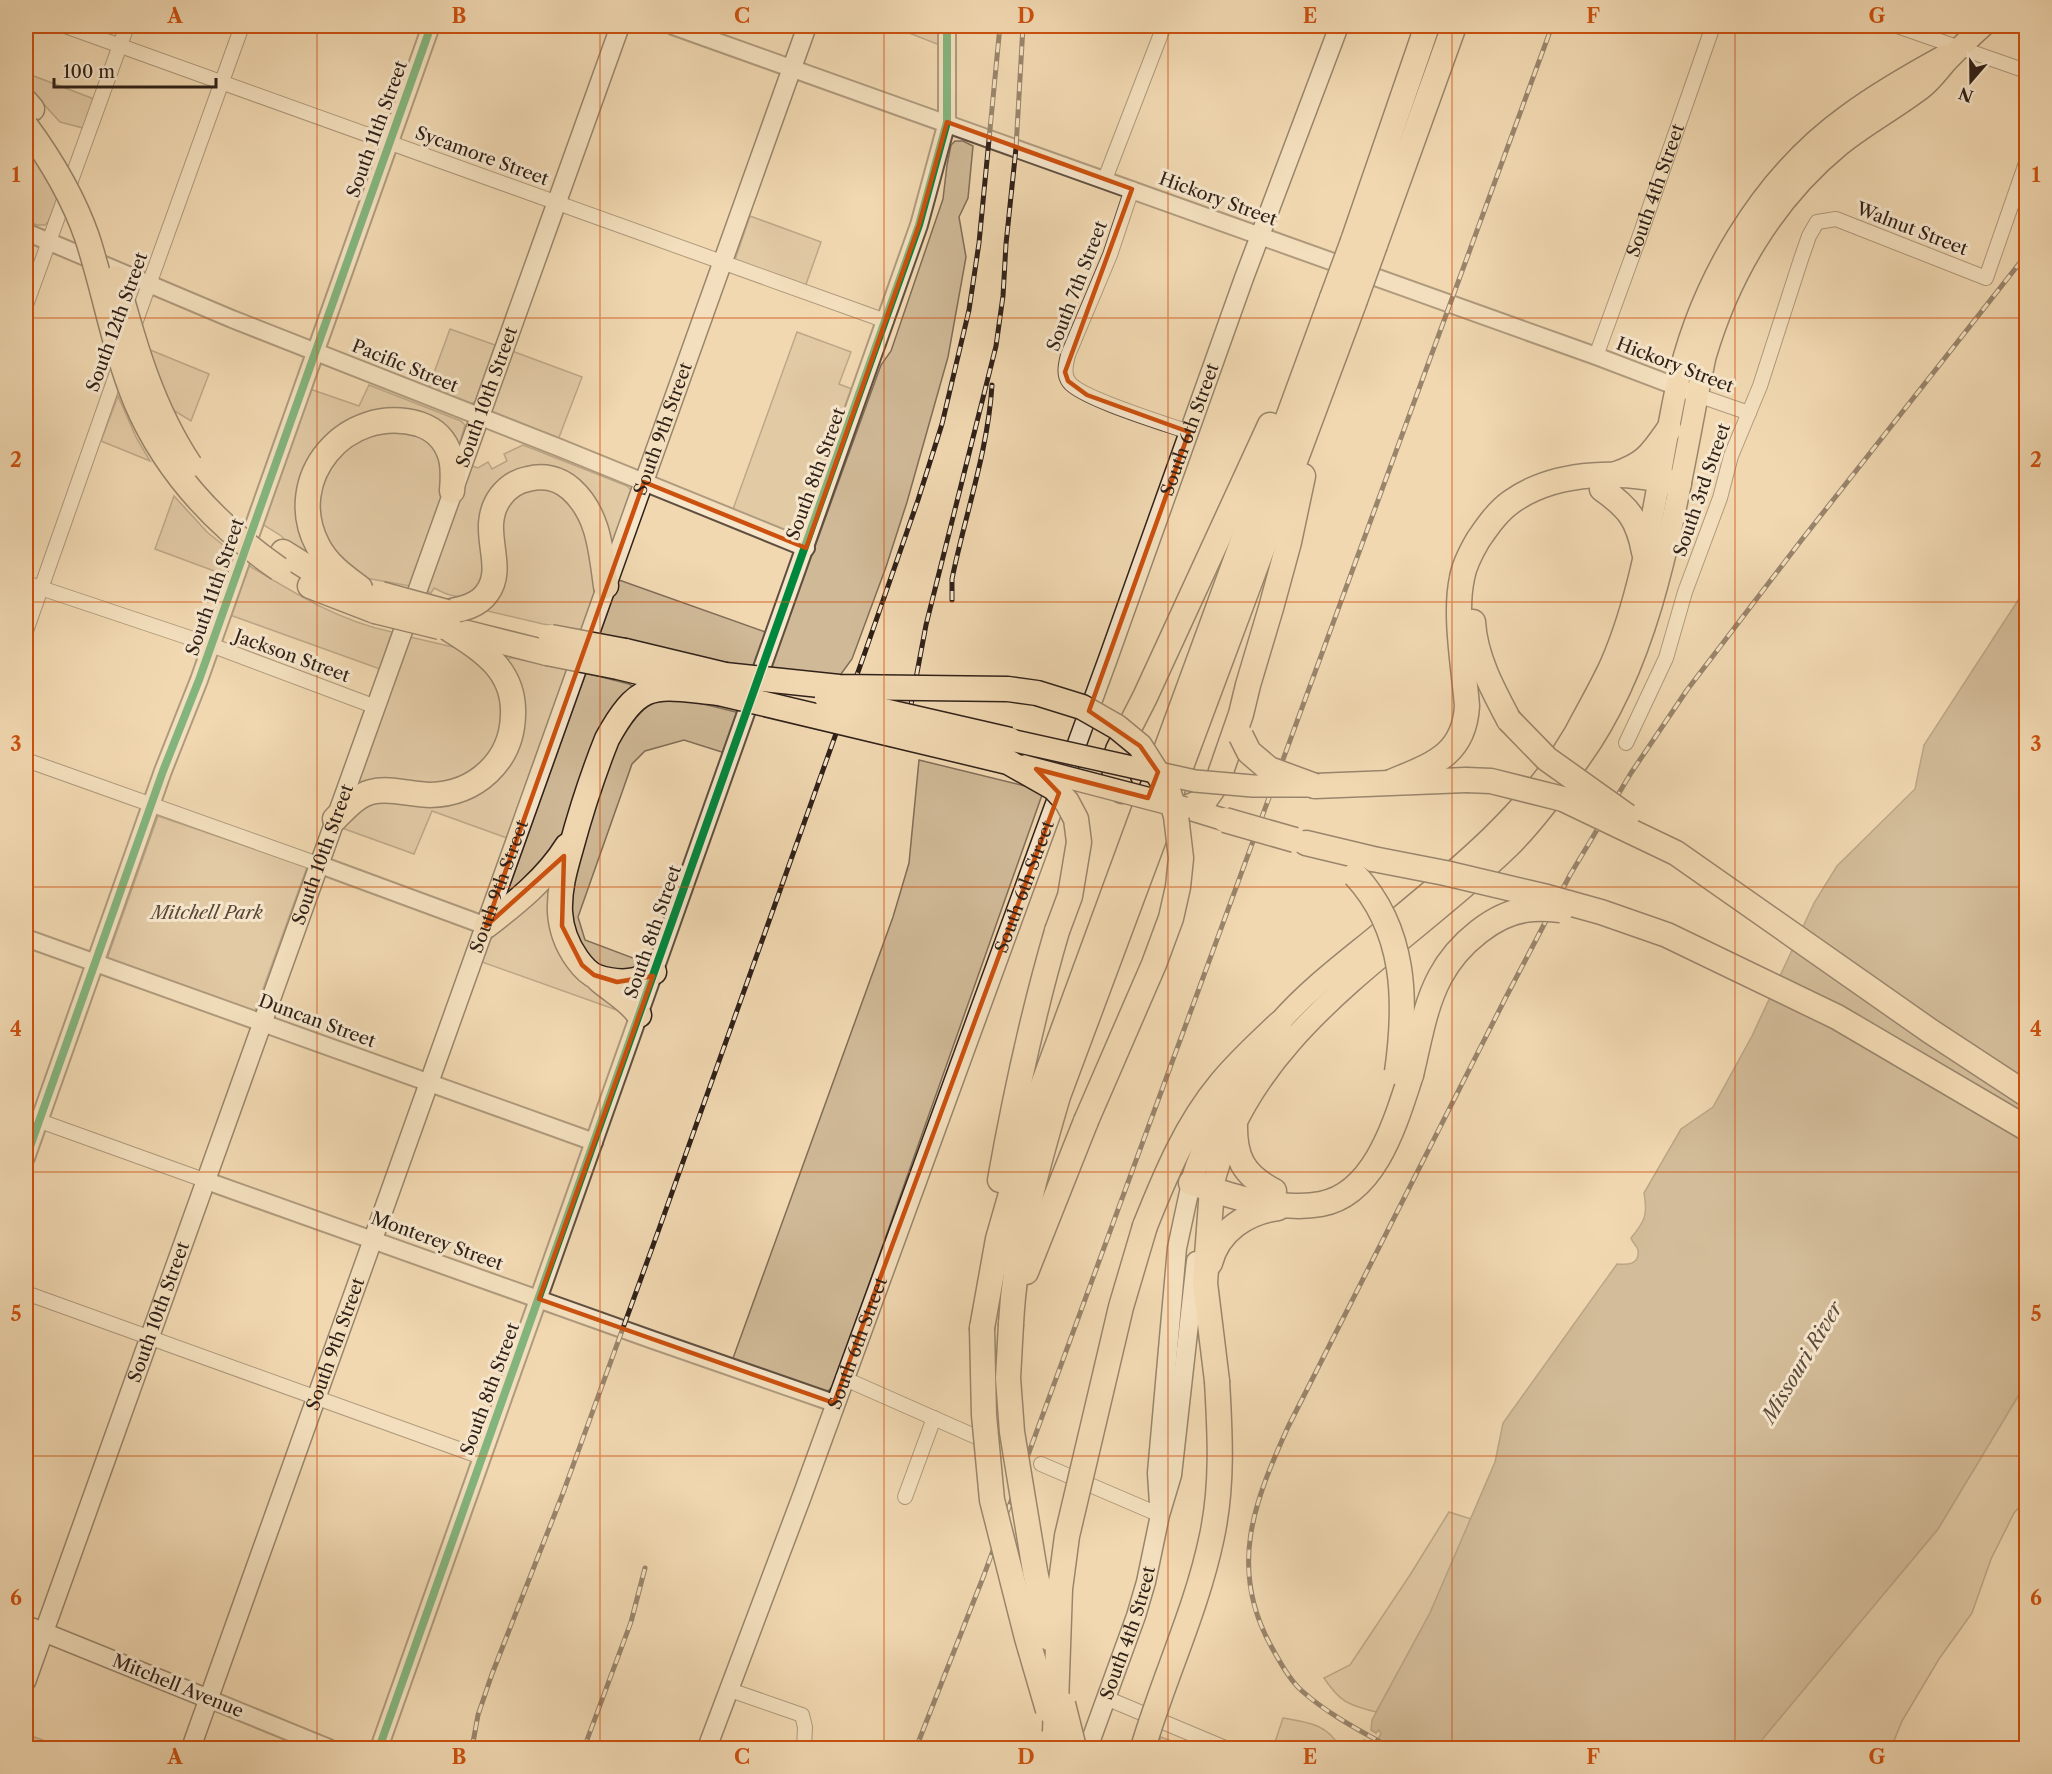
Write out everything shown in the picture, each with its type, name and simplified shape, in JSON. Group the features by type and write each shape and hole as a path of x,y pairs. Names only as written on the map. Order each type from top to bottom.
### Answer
{"highway":[{"path":"1413,62 1414,26"},
{"path":"1364,243 1413,62 1427,26"},
{"path":"1186,808 1205,800 1217,783 1238,729 1289,542 1343,300 1364,243 1454,26"},
{"path":"28,112 86,236 123,365 137,403 155,441 189,487 227,530 281,561 335,597 372,598 445,623 622,659 1009,751 1054,788 1067,802 1076,819 1079,842 1077,862 1071,896 1057,931 1041,985 1006,1143 989,1241 982,1305 984,1415 992,1500 1057,1741"},
{"path":"1122,791 1115,775 1114,763 1118,750 1145,697 1284,395 1343,300"},
{"path":"982,1328 998,1239 1040,1093 1313,347"},
{"path":"1074,1749 1035,1571 1012,1432 1008,1378 1013,1283 1020,1240 1036,1170 1058,1096 1329,371"},
{"path":"372,598 339,572 328,560 319,548 309,521 310,483 329,449 350,433 374,423 402,421 425,426 443,439 448,448 453,468 452,491"},
{"path":"1669,429 1650,456 1632,469 1609,482 1555,497 1530,509 1506,526 1487,551 1477,574 1472,598 1474,633 1484,667 1509,720 1547,759 1930,1032 2026,1094"},
{"path":"445,623 474,605 488,593 494,576 490,526 494,507 504,491 521,480 549,478 559,481 579,496 596,527 606,586"},
{"path":"1391,782 1441,759 1452,750 1466,723 1467,706 1459,602 1462,576 1471,552 1487,526 1510,503 1534,489 1563,480 1666,483"},
{"path":"1609,482 1618,501 1632,515 1640,530 1644,552"},
{"path":"335,819 354,801 370,792 429,795 464,789 486,774 503,754 509,741 514,714 509,686 502,672 481,649 445,623"},
{"path":"639,1016 633,1006 582,965 573,953 566,940 561,919 561,884 574,834 607,739 634,701 652,689 722,684 1008,689 1037,693 1082,707 1117,726 1140,746 1168,790 1176,816 1181,858 1178,887 1172,918 1041,1232 1025,1274 1011,1324"},
{"path":"1238,729 1249,752 1269,769 1315,786 1466,780 1491,782 1563,799 1677,853"},
{"path":"1225,820 1373,860 1547,897 1601,912 1667,935 1837,1017 2026,1128"},
{"path":"486,926 542,878 558,860 574,834"},
{"path":"1205,1283 1213,1253 1225,1234 1241,1220 1260,1210 1323,1204 1359,1184 1374,1165 1386,1142 1404,1073 1401,988 1393,940 1385,917 1355,876 1330,856 1301,842"},
{"path":"1203,1180 1301,1194 1326,1187 1348,1173 1367,1150 1386,1112 1404,1073 1431,998 1453,956 1489,925 1532,908 1601,912"},
{"path":"594,975 617,982 629,982 644,978 654,972"},
{"path":"1057,1741 1060,1589 1067,1536 1118,1319 1145,1226 1173,1160 1200,1112 1221,1082 1279,1024"},
{"path":"1235,1122 1235,1142 1242,1163 1256,1182 1274,1191"},
{"path":"1203,1180 1255,1202 1294,1206"},
{"path":"1143,1749 1198,1589 1213,1533 1221,1464 1217,1381 1205,1283 1203,1180"}],"main road":[{"name":"South 10th Street","path":"26,1682 204,1180 620,26"},
{"name":"South 9th Street","path":"191,1749 807,26"},
{"name":"South 6th Street","path":"707,1749 1340,26"},
{"path":"1203,1180 1215,1123 1234,1089 1279,1024 1325,978 1473,854 1508,821 1542,781 1572,738 1612,662 1626,621 1644,552 1697,395 1715,323 1731,285 1752,247 1778,210 1809,174 1840,146 1924,86 1983,26"},
{"path":"1203,1180 1243,1107 1292,1038 1324,1005 1511,845 1543,809 1581,758 1605,718 1625,678 1642,635 1658,581 1669,429 1677,387 1700,311 1723,261 1750,216 1774,185 1810,146 1846,116 1911,74 1960,47"},
{"path":"1009,751 1114,763 1196,781 1253,786 1315,786"},
{"path":"1009,751 1122,791 1225,820"},
{"name":"South 4th Street","path":"1088,1749 1143,1593 1160,1515 1173,1475 1203,1180"},
{"name":"Mitchell Avenue","path":"26,1625 209,1699"}],"street":[{"name":"Sycamore Street","path":"64,26 886,321"},
{"path":"26,305 128,26"},
{"name":"South 12th Street","path":"26,631 242,26"},
{"name":"South 11th Street","path":"26,1158 32,1119 96,962 430,26"},
{"name":"Hickory Street","path":"673,26 947,122 1749,413"},
{"name":"South 8th Street","path":"380,1749 481,1457 919,225 947,122 947,26"},
{"path":"1105,179 1164,26"},
{"name":"South 4th Street","path":"1596,356 1713,26"},
{"path":"1897,26 2026,71"},
{"name":"Walnut Street","path":"1805,247 1817,222 1836,219 1986,278 2026,163"},
{"name":"South 7th Street","path":"1132,189 1110,255 1068,355 1065,372 1068,381 1079,390 1107,403 1189,432"},
{"name":"Pacific Street","path":"26,232 314,351 806,548"},
{"name":"South 3rd Street","path":"1626,742 1666,658 1684,592 1720,498 1731,456 1776,339 1805,247"},
{"name":"Jackson Street","path":"26,583 211,645 376,707"},
{"path":"26,760 486,926"},
{"name":"Duncan Street","path":"26,938 594,1142"},
{"name":"Monterey Street","path":"32,1119 834,1402"},
{"path":"26,1293 481,1457"},
{"path":"843,1378 1006,1450"},
{"path":"906,1497 934,1418"},
{"path":"1041,1464 1160,1515"},
{"path":"730,1690 801,1715 805,1727 804,1749"},
{"path":"1106,1698 1225,1749"},
{"name":"Mitchell Avenue","path":"209,1699 329,1749"}],"highlighted area":[{"path":"947,122 1132,189 1065,372 1068,381 1087,395 1189,432 1089,711 1140,746 1158,772 1148,798 1036,769 1059,793 834,1403 539,1299 653,976 617,982 594,975 582,965 562,926 564,856 486,926 644,482 806,548 919,225"}],"green space":[{"path":"906,26 942,26 942,46 904,31"},
{"path":"26,73 94,99 83,128 60,122 26,85"},
{"path":"26,139 60,194 45,225 26,221"},
{"path":"955,141 963,141 973,146 968,198 959,217 966,257 948,357 886,567 852,659 835,686 769,673 881,365 891,351 943,199 951,145"},
{"path":"750,216 821,242 805,287 735,260"},
{"path":"450,329 495,345 475,402 470,404 428,389"},
{"path":"797,332 851,352 839,384 857,391 804,535 797,538 732,512"},
{"path":"143,347 209,374 191,421 168,407"},
{"path":"512,351 582,377 558,440 494,414 491,410"},
{"path":"369,385 461,421 465,425 456,456 418,419 316,456 319,561 293,547 280,535 262,524 310,389 359,406"},
{"path":"118,396 136,437 150,461 101,441"},
{"path":"399,429 435,440 445,486 410,586 360,577 347,571 315,527 320,473 352,439"},
{"path":"523,445 627,486 631,490 631,496 610,553 578,487 512,478 481,580 476,587 466,595 460,596 434,588 431,593 426,591 472,466 478,468 488,462 492,469 507,461 504,454"},
{"path":"545,484 585,513 595,582 593,599 582,630 543,624 479,609 498,548 509,495"},
{"path":"174,496 207,532 233,553 225,575 155,549"},
{"path":"248,565 300,596 335,613 392,632 380,669 230,615"},
{"path":"619,580 768,633 754,669 600,634"},
{"path":"410,637 466,650 501,686 502,742 464,783 352,797"},
{"path":"521,657 568,670 507,838 432,811 414,854 342,828 358,804 494,775 507,661 510,658"},
{"path":"586,673 629,684 640,690 561,848 505,899"},
{"path":"675,697 740,713 725,753 684,740 645,751 632,764 578,917 585,940 641,961 643,966 617,977 580,955 565,904 586,828 621,733 648,700"},
{"path":"919,760 1029,787 1042,795 833,1386 827,1392 732,1361 893,917 909,863"},
{"name":"Mitchell Park","path":"158,816 307,867 255,1011 107,959"},
{"path":"562,863 555,930 628,1014 482,962 490,940"},
{"path":"2026,1383 2026,1500 2014,1513 1991,1559 1972,1613 1939,1659 1902,1721 1891,1748 1757,1748 1757,1745 1938,1529"},
{"path":"1449,1512 1471,1519 1430,1613 1376,1712 1346,1701 1324,1678 1350,1665"},
{"path":"1283,1718 1308,1723 1323,1729 1340,1748 1273,1748"},
{"path":"26,1734 64,1748 26,1748"},
{"path":"1161,1737 1188,1748 1157,1748"}],"water":[{"name":"Missouri River","path":"2026,588 2026,1383 1938,1529 1755,1748 1357,1748 1364,1740 1373,1747 1381,1734 1379,1730 1376,1733 1371,1730 1372,1720 1430,1613 1495,1462 1503,1423 1617,1264 1629,1264 1637,1259 1638,1250 1631,1238 1640,1227 1644,1217 1646,1207 1644,1193 1681,1129 1713,1107 1752,1036 1814,903 1837,866 1915,789 1924,745"}],"railway":[{"path":"472,1748 478,1715 492,1674 563,1493 659,1229 863,658 942,424 969,310 979,243 1000,26"},
{"path":"910,710 926,625 996,346 1003,296 1016,148 1023,26"},
{"path":"916,1748 984,1575 1552,26"},
{"path":"1391,1748 1334,1715 1302,1691 1281,1664 1258,1617 1251,1589 1249,1562 1251,1535 1256,1509 1276,1455 1288,1427 1505,999 1570,875 1631,773 1687,690 1800,542 2026,255"},
{"path":"952,600 952,579 981,459 992,385"},
{"path":"584,1748 631,1622 645,1568"}],"cycle path":[{"path":"26,1158 163,771 199,680 431,26"},
{"path":"379,1748 919,225 947,122 947,26"}]}
